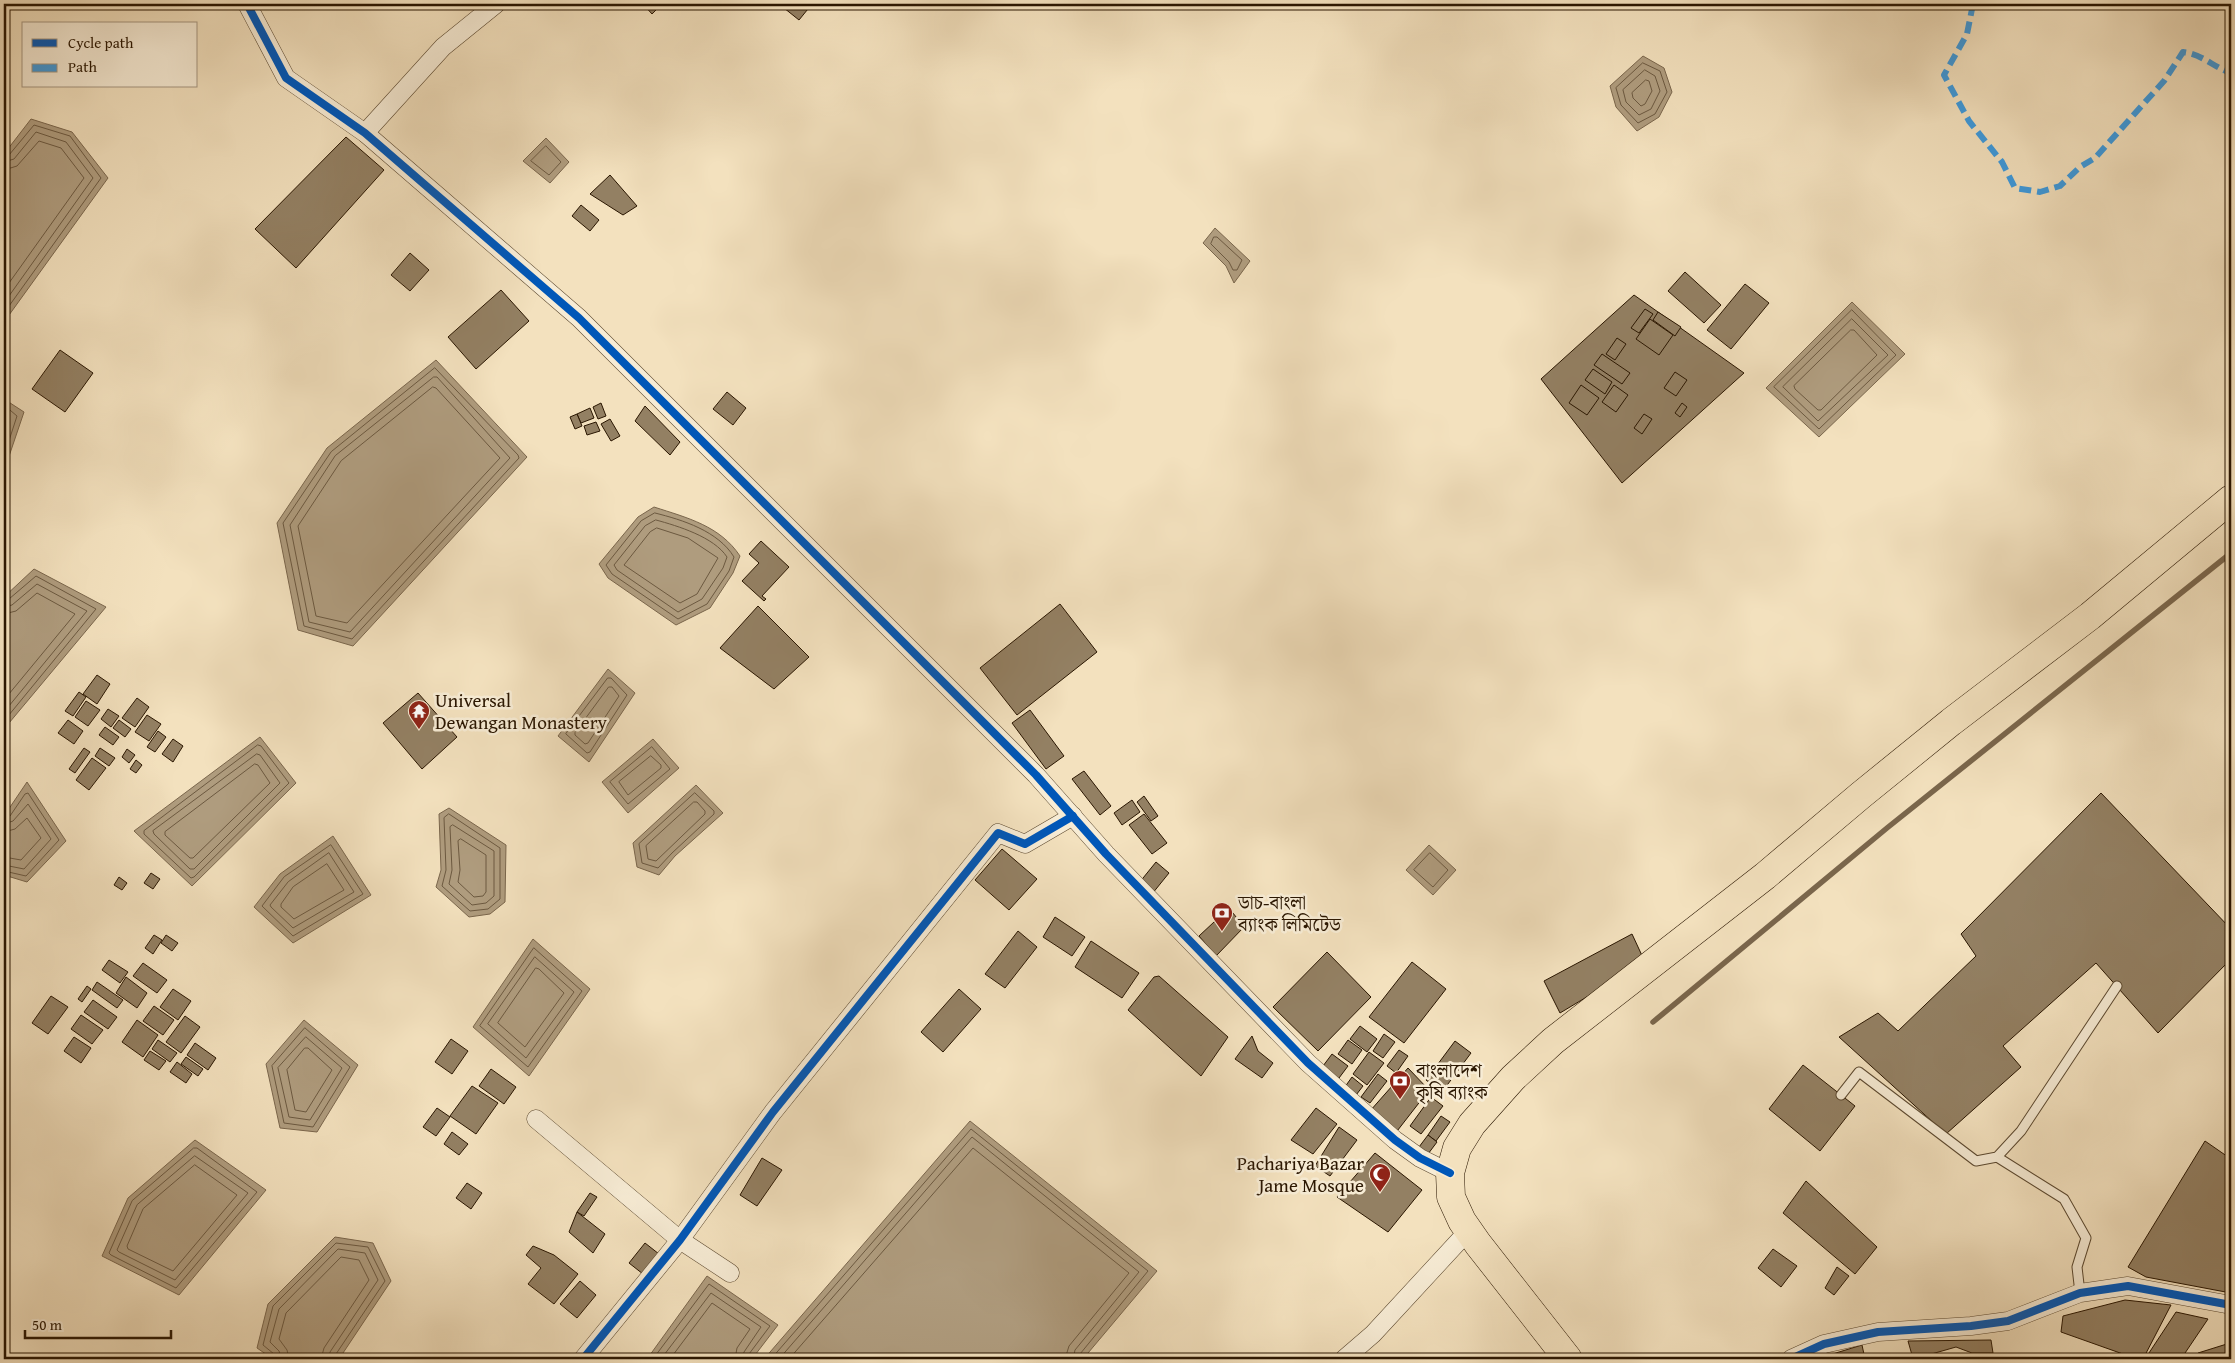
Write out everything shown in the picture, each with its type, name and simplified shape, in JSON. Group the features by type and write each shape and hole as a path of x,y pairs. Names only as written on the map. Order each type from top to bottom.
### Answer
{"highway":[{"path":"1568,1359 1469,1230 1451,1197 1450,1173 1457,1148 1472,1124 1513,1078 1553,1041 1765,876 1868,789 1951,722 2090,616 2231,499"}],"street":[{"path":"247,4 286,78 366,134 579,318 956,694 1073,816 1106,854 1308,1063 1395,1140 1420,1158 1450,1173"},
{"path":"366,134 443,47 496,4"},
{"path":"583,1359 680,1240 773,1112 998,833 1025,844 1073,816"},
{"path":"536,1119 680,1240 730,1273"},
{"path":"1344,1359 1373,1334 1469,1230"},
{"path":"1791,1359 1824,1344 1878,1332 1971,1326 2008,1321 2080,1293 2128,1286 2231,1305"},
{"path":"1360,1359 1373,1334"}],"lane":[{"path":"1841,1095 1859,1072 1976,1161 1997,1157 2021,1131 2116,986"},
{"path":"1997,1157 2064,1199 2086,1238 2077,1267 2080,1293"}],"water":[{"path":"1643,56 1664,68 1672,92 1659,117 1637,131 1616,107 1610,86"},
{"path":"31,119 72,132 108,178 4,322 4,154"},
{"path":"546,138 569,162 550,183 523,161"},
{"path":"1215,228 1250,261 1234,283 1226,266 1203,243"},
{"path":"1852,302 1905,354 1819,437 1766,388"},
{"path":"436,360 527,457 353,646 298,630 277,523 327,448"},
{"path":"4,399 24,412 4,471"},
{"path":"654,507 691,519 713,530 723,537 740,556 733,573 710,608 676,625 608,578 599,564 638,517"},
{"path":"34,569 106,607 4,729 4,597"},
{"path":"608,669 635,693 589,762 558,736"},
{"path":"260,737 296,783 192,886 134,831"},
{"path":"653,739 679,768 628,813 602,782"},
{"path":"27,782 66,841 27,882 4,875 4,816"},
{"path":"696,785 723,813 675,856 659,875 637,867 633,843"},
{"path":"449,808 506,845 505,902 490,914 469,917 436,887 441,870 439,814"},
{"path":"333,836 371,895 293,943 254,907 280,874"},
{"path":"1429,845 1456,870 1433,895 1406,870"},
{"path":"533,939 590,989 529,1076 473,1027"},
{"path":"304,1020 358,1065 317,1132 280,1128 266,1064"},
{"path":"970,1121 1157,1271 1083,1359 764,1359"},
{"path":"195,1140 266,1190 179,1295 102,1256 128,1198"},
{"path":"335,1237 373,1243 391,1281 339,1359 273,1359 257,1348 268,1304"},
{"path":"707,1276 778,1325 752,1359 647,1359"}],"building":[{"path":"643,4 662,4 652,14"},
{"path":"779,4 812,4 799,20"},
{"path":"346,137 384,170 296,268 255,229"},
{"path":"610,175 637,206 623,215 590,194"},
{"path":"581,205 599,220 590,231 572,216"},
{"path":"410,253 429,270 410,291 391,275"},
{"path":"1685,272 1721,305 1704,323 1668,291"},
{"path":"1745,284 1769,303 1731,349 1707,330"},
{"path":"501,290 529,321 476,369 448,337"},
{"path":"1634,295 1744,373 1622,483 1541,379"},
{"path":"1645,309 1653,314 1639,333 1631,328"},
{"path":"1658,312 1681,327 1675,336 1653,320"},
{"path":"1650,319 1673,335 1659,355 1636,339"},
{"path":"1617,338 1626,344 1615,360 1606,354"},
{"path":"60,350 93,373 65,412 32,389"},
{"path":"1602,354 1630,373 1622,384 1594,365"},
{"path":"1593,369 1612,382 1605,394 1585,380"},
{"path":"1675,372 1687,380 1676,396 1664,388"},
{"path":"1581,385 1599,398 1587,415 1569,403"},
{"path":"1614,385 1628,395 1616,412 1602,402"},
{"path":"727,392 746,408 733,425 713,409"},
{"path":"601,403 606,416 598,419 593,407"},
{"path":"1682,403 1687,407 1680,417 1675,413"},
{"path":"645,406 680,442 670,455 635,421"},
{"path":"590,408 594,418 581,423 577,414"},
{"path":"577,414 582,426 575,429 570,417"},
{"path":"1644,414 1652,419 1642,434 1634,428"},
{"path":"610,419 620,436 611,441 601,424"},
{"path":"596,422 600,431 587,435 584,426"},
{"path":"761,541 789,567 762,596 766,599 764,601 742,581 759,563 749,554"},
{"path":"1060,604 1097,652 1017,715 980,668"},
{"path":"758,606 809,657 774,689 720,648"},
{"path":"97,675 110,684 97,704 83,694"},
{"path":"79,692 86,697 73,716 65,711"},
{"name":"Universal Dewangan Monastery","path":"418,693 457,737 422,769 383,723"},
{"path":"137,698 149,707 135,727 122,718"},
{"path":"86,701 100,710 88,726 75,717"},
{"path":"108,709 119,716 111,727 101,719"},
{"path":"1030,710 1064,756 1046,769 1012,723"},
{"path":"147,715 161,724 149,741 135,732"},
{"path":"68,720 83,731 74,744 58,733"},
{"path":"119,720 131,729 125,737 113,728"},
{"path":"105,727 119,737 113,745 99,735"},
{"path":"158,731 166,737 155,752 147,747"},
{"path":"173,739 183,746 173,762 162,754"},
{"path":"84,748 90,752 75,773 69,769"},
{"path":"100,748 115,758 109,766 95,756"},
{"path":"127,749 135,755 129,763 122,757"},
{"path":"92,758 106,768 89,790 76,780"},
{"path":"136,760 142,765 136,773 130,769"},
{"path":"1084,771 1111,806 1100,815 1072,779"},
{"path":"2101,793 2231,929 2231,959 2158,1033 2096,963 2003,1046 2021,1067 1946,1134 1839,1037 1878,1013 1898,1031 1976,956 1961,934"},
{"path":"1144,796 1158,816 1151,821 1137,802"},
{"path":"1132,800 1140,812 1122,825 1114,813"},
{"path":"1144,814 1167,843 1152,854 1129,825"},
{"path":"1002,849 1037,879 1009,910 975,880"},
{"path":"1156,862 1169,873 1152,894 1139,883"},
{"path":"151,873 160,879 153,889 144,883"},
{"path":"119,877 127,883 122,890 114,885"},
{"name":"ডাচ-বাংলা ব্যাংক লিমিটেড","path":"1229,908 1244,927 1216,956 1199,936"},
{"path":"1055,917 1085,937 1072,956 1043,937"},
{"path":"1018,931 1037,947 1005,988 985,974"},
{"path":"1632,934 1645,962 1560,1013 1544,981"},
{"path":"154,935 162,940 153,954 145,948"},
{"path":"166,935 178,943 172,951 161,943"},
{"path":"1091,941 1139,973 1122,998 1075,967"},
{"path":"1327,952 1371,997 1318,1051 1273,1007"},
{"path":"109,960 128,972 120,983 102,970"},
{"path":"1412,962 1446,989 1404,1043 1369,1017"},
{"path":"143,963 167,980 157,993 133,976"},
{"path":"1159,976 1228,1037 1201,1076 1128,1010 1154,977"},
{"path":"126,977 147,993 137,1008 116,993"},
{"path":"97,982 123,1000 117,1008 92,990"},
{"path":"87,986 91,989 82,1002 78,999"},
{"path":"173,989 191,1001 178,1020 160,1007"},
{"path":"959,989 981,1009 943,1052 921,1032"},
{"path":"51,996 68,1007 48,1034 32,1023"},
{"path":"93,1000 117,1017 108,1029 84,1012"},
{"path":"154,1006 174,1020 163,1035 143,1021"},
{"path":"81,1015 103,1030 92,1044 71,1029"},
{"path":"185,1016 200,1027 181,1053 166,1042"},
{"path":"137,1020 158,1035 143,1057 122,1042"},
{"path":"1360,1026 1377,1039 1367,1052 1350,1039"},
{"path":"1384,1034 1395,1042 1383,1058 1373,1051"},
{"path":"1252,1036 1258,1051 1273,1063 1262,1078 1235,1059"},
{"path":"74,1037 91,1048 81,1063 64,1051"},
{"path":"451,1039 468,1051 452,1074 435,1062"},
{"path":"158,1040 177,1053 170,1062 152,1049"},
{"path":"1348,1040 1362,1050 1352,1064 1338,1054"},
{"path":"1455,1041 1471,1053 1442,1092 1426,1080"},
{"path":"195,1043 216,1058 208,1070 187,1055"},
{"path":"1399,1050 1408,1056 1396,1073 1387,1066"},
{"path":"150,1051 166,1061 159,1070 144,1060"},
{"path":"1369,1052 1384,1063 1367,1085 1353,1074"},
{"path":"1332,1054 1348,1066 1336,1082 1320,1070"},
{"path":"186,1057 203,1069 198,1076 181,1064"},
{"path":"177,1062 192,1074 186,1083 170,1072"},
{"path":"1803,1065 1855,1106 1820,1151 1769,1109"},
{"name":"বাংলাদেশ কৃষি ব্যাংক","path":"1408,1068 1429,1090 1394,1135 1370,1111"},
{"path":"491,1069 516,1087 504,1104 479,1086"},
{"path":"1378,1074 1387,1081 1370,1103 1361,1097"},
{"path":"1352,1077 1363,1086 1353,1099 1342,1091"},
{"path":"472,1086 498,1103 476,1134 450,1116"},
{"path":"1431,1097 1443,1106 1421,1134 1410,1126"},
{"path":"437,1108 450,1117 436,1136 423,1127"},
{"path":"1316,1108 1337,1124 1313,1154 1291,1140"},
{"path":"1441,1116 1450,1122 1436,1141 1428,1135"},
{"path":"1339,1127 1357,1140 1330,1176 1315,1166"},
{"path":"452,1132 468,1144 459,1155 444,1144"},
{"path":"1428,1135 1437,1142 1428,1154 1419,1147"},
{"path":"2205,1141 2231,1159 2231,1293 2146,1277 2128,1267"},
{"name":"Pachariya Bazar Jame Mosque","path":"1375,1153 1422,1190 1388,1232 1337,1197"},
{"path":"762,1158 782,1170 757,1206 740,1195"},
{"path":"1806,1181 1877,1247 1855,1274 1783,1213"},
{"path":"467,1183 482,1193 471,1209 456,1198"},
{"path":"590,1193 597,1197 584,1216 577,1212"},
{"path":"577,1212 605,1234 593,1253 569,1232"},
{"path":"645,1243 659,1254 643,1274 629,1263"},
{"path":"533,1246 554,1255 578,1274 554,1304 528,1284 541,1268 526,1255"},
{"path":"1773,1249 1797,1266 1781,1287 1758,1268"},
{"path":"1837,1267 1849,1276 1834,1295 1825,1288"},
{"path":"580,1281 596,1295 577,1318 560,1304"},
{"path":"2125,1300 2171,1305 2143,1359 2137,1359 2061,1332 2063,1316"},
{"path":"2176,1312 2208,1319 2181,1359 2145,1359"},
{"path":"1991,1340 1993,1353 1972,1353 1956,1347 1928,1355 1912,1355 1908,1341"},
{"path":"2230,1343 2231,1359 2197,1359 2198,1353"},
{"path":"1862,1345 1865,1359 1821,1359 1826,1356"}],"waterway":[{"path":"1653,1022 1887,828 2231,553"}],"marked path":[{"path":"1973,4 1967,34 1944,75 1969,121 2002,162 2015,188 2040,192 2060,186 2080,167 2095,158 2164,81 2183,52 2196,55 2231,73"},
{"path":"2227,4 2231,8"}],"cycle path":[{"path":"247,4 286,78 365,133 579,318 1036,775 1106,854 1308,1063 1395,1140 1420,1158 1450,1173"},
{"path":"583,1359 680,1240 773,1112 998,833 1025,844 1073,816"},
{"path":"1791,1359 1824,1344 1878,1332 1971,1326 2008,1321 2080,1293 2128,1286 2231,1305"}],"place":[{"name":"Universal Dewangan Monastery","path":"419,730"},
{"name":"ডাচ-বাংলা ব্যাংক লিমিটেড","path":"1222,932"},
{"name":"বাংলাদেশ কৃষি ব্যাংক","path":"1400,1100"},
{"name":"Pachariya Bazar Jame Mosque","path":"1380,1193"}]}
